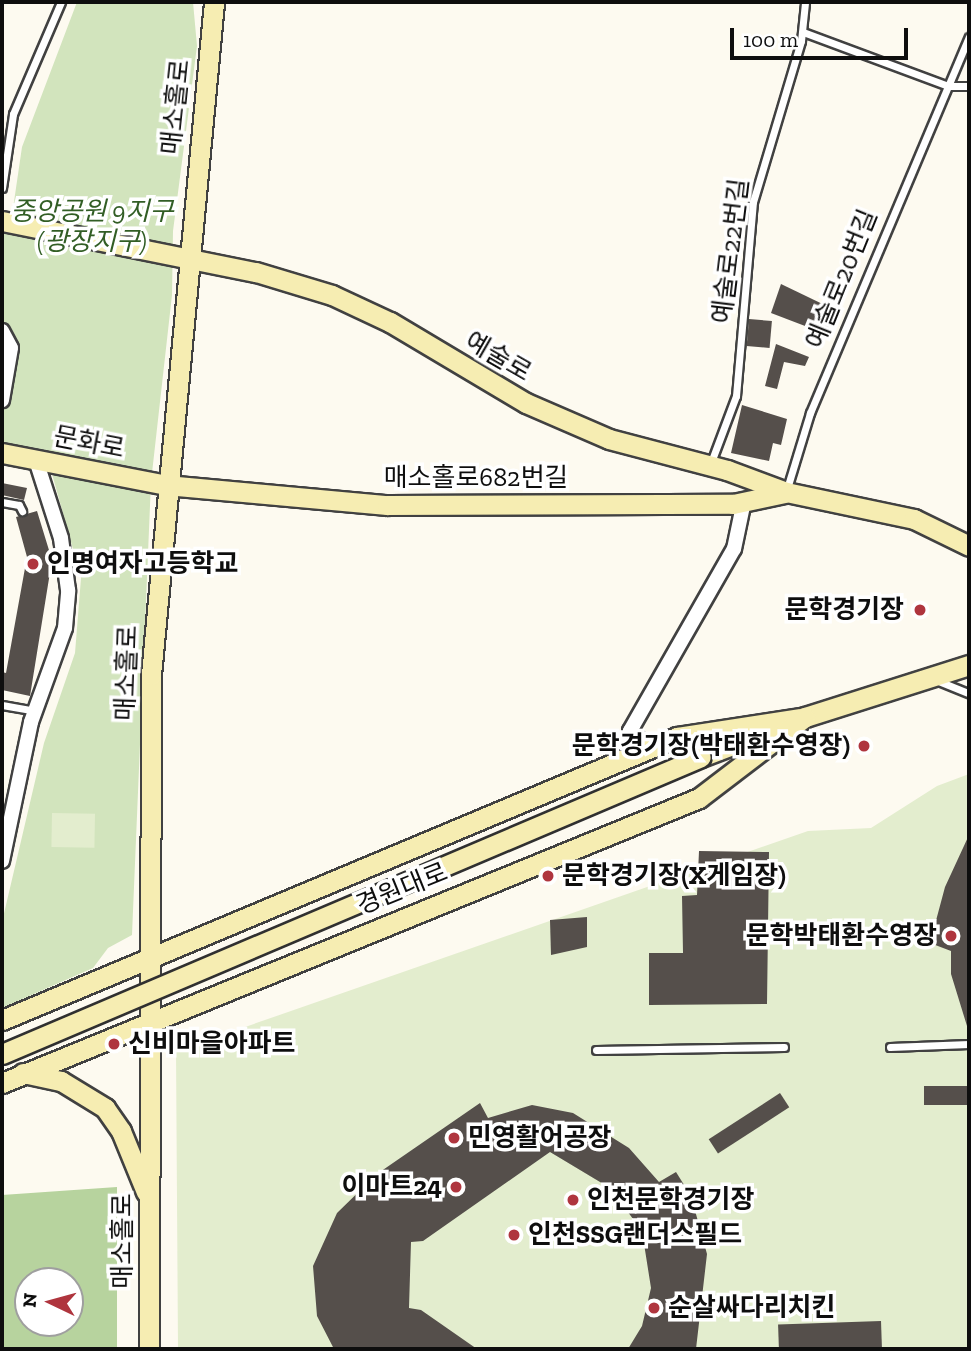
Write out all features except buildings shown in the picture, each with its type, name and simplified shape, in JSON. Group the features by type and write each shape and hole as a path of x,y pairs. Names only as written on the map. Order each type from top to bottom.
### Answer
{"main road":[{"name":"매소홀로","path":"149,1349 151,675 186,258 214,2"},
{"name":"예술로","path":"2,221 186,258 332,295 390,322 526,403 610,439 710,465 786,492 914,519 969,546"},
{"name":"문화로","path":"2,453 166,485"},
{"name":"매소홀로682번길","path":"166,485 387,505 744,501 786,492"},
{"name":"경원대로","path":"2,1054 701,757 804,717 932,679 969,665"},
{"name":"경원대로","path":"2,1020 150,955 677,737 804,717"},
{"name":"경원대로","path":"2,1083 149,1020 699,797 804,717"},
{"path":"23,1073 61,1081 105,1108 121,1131 149,1200"}],"street":[{"path":"2,331 11,348 2,400"},
{"path":"2,861 35,712 65,628 68,590 61,538 36,460"},
{"path":"650,748 630,731 734,549 744,501"}],"lane":[{"path":"2,188 13,114 61,2"},
{"name":"예술로22번길","path":"710,465 736,396 753,202 803,32 805,2"},
{"path":"803,32 948,86 969,86"},
{"name":"예술로20번길","path":"786,492 810,413 969,37"},
{"path":"2,502 19,505 22,511"},
{"path":"932,679 969,693"},
{"path":"2,705 35,712"},
{"path":"890,1047 969,1044"},
{"path":"596,1050 784,1046"}],"green space":[{"name":"중앙공원 9지구 (광장지구)","path":"77,2 193,2 197,46 173,231 172,295 151,482 132,935 108,948 93,968 2,1008 2,922 44,743 75,653 81,578 49,463 2,453 2,221 11,222 22,147"},
{"name":"인천문학경기장","path":"969,774 969,1349 178,1349 176,1051 808,831 871,828 937,786"},
{"path":"52,813 95,814 94,848 51,847"},
{"path":"117,1187 117,1349 2,1349 2,1195"}],"place":[{"name":"인명여자고등학교","path":"33,564"},
{"name":"문학경기장","path":"920,610"},
{"name":"문학경기장(박태환수영장)","path":"864,746"},
{"name":"문학경기장(X게임장)","path":"548,876"},
{"name":"문학박태환수영장","path":"951,936"},
{"name":"신비마을아파트","path":"114,1044"},
{"name":"민영활어공장","path":"454,1138"},
{"name":"이마트24","path":"456,1187"},
{"name":"인천문학경기장","path":"573,1200"},
{"name":"인천SSG랜더스필드","path":"514,1235"},
{"name":"순살싸다리치킨","path":"654,1308"}]}
